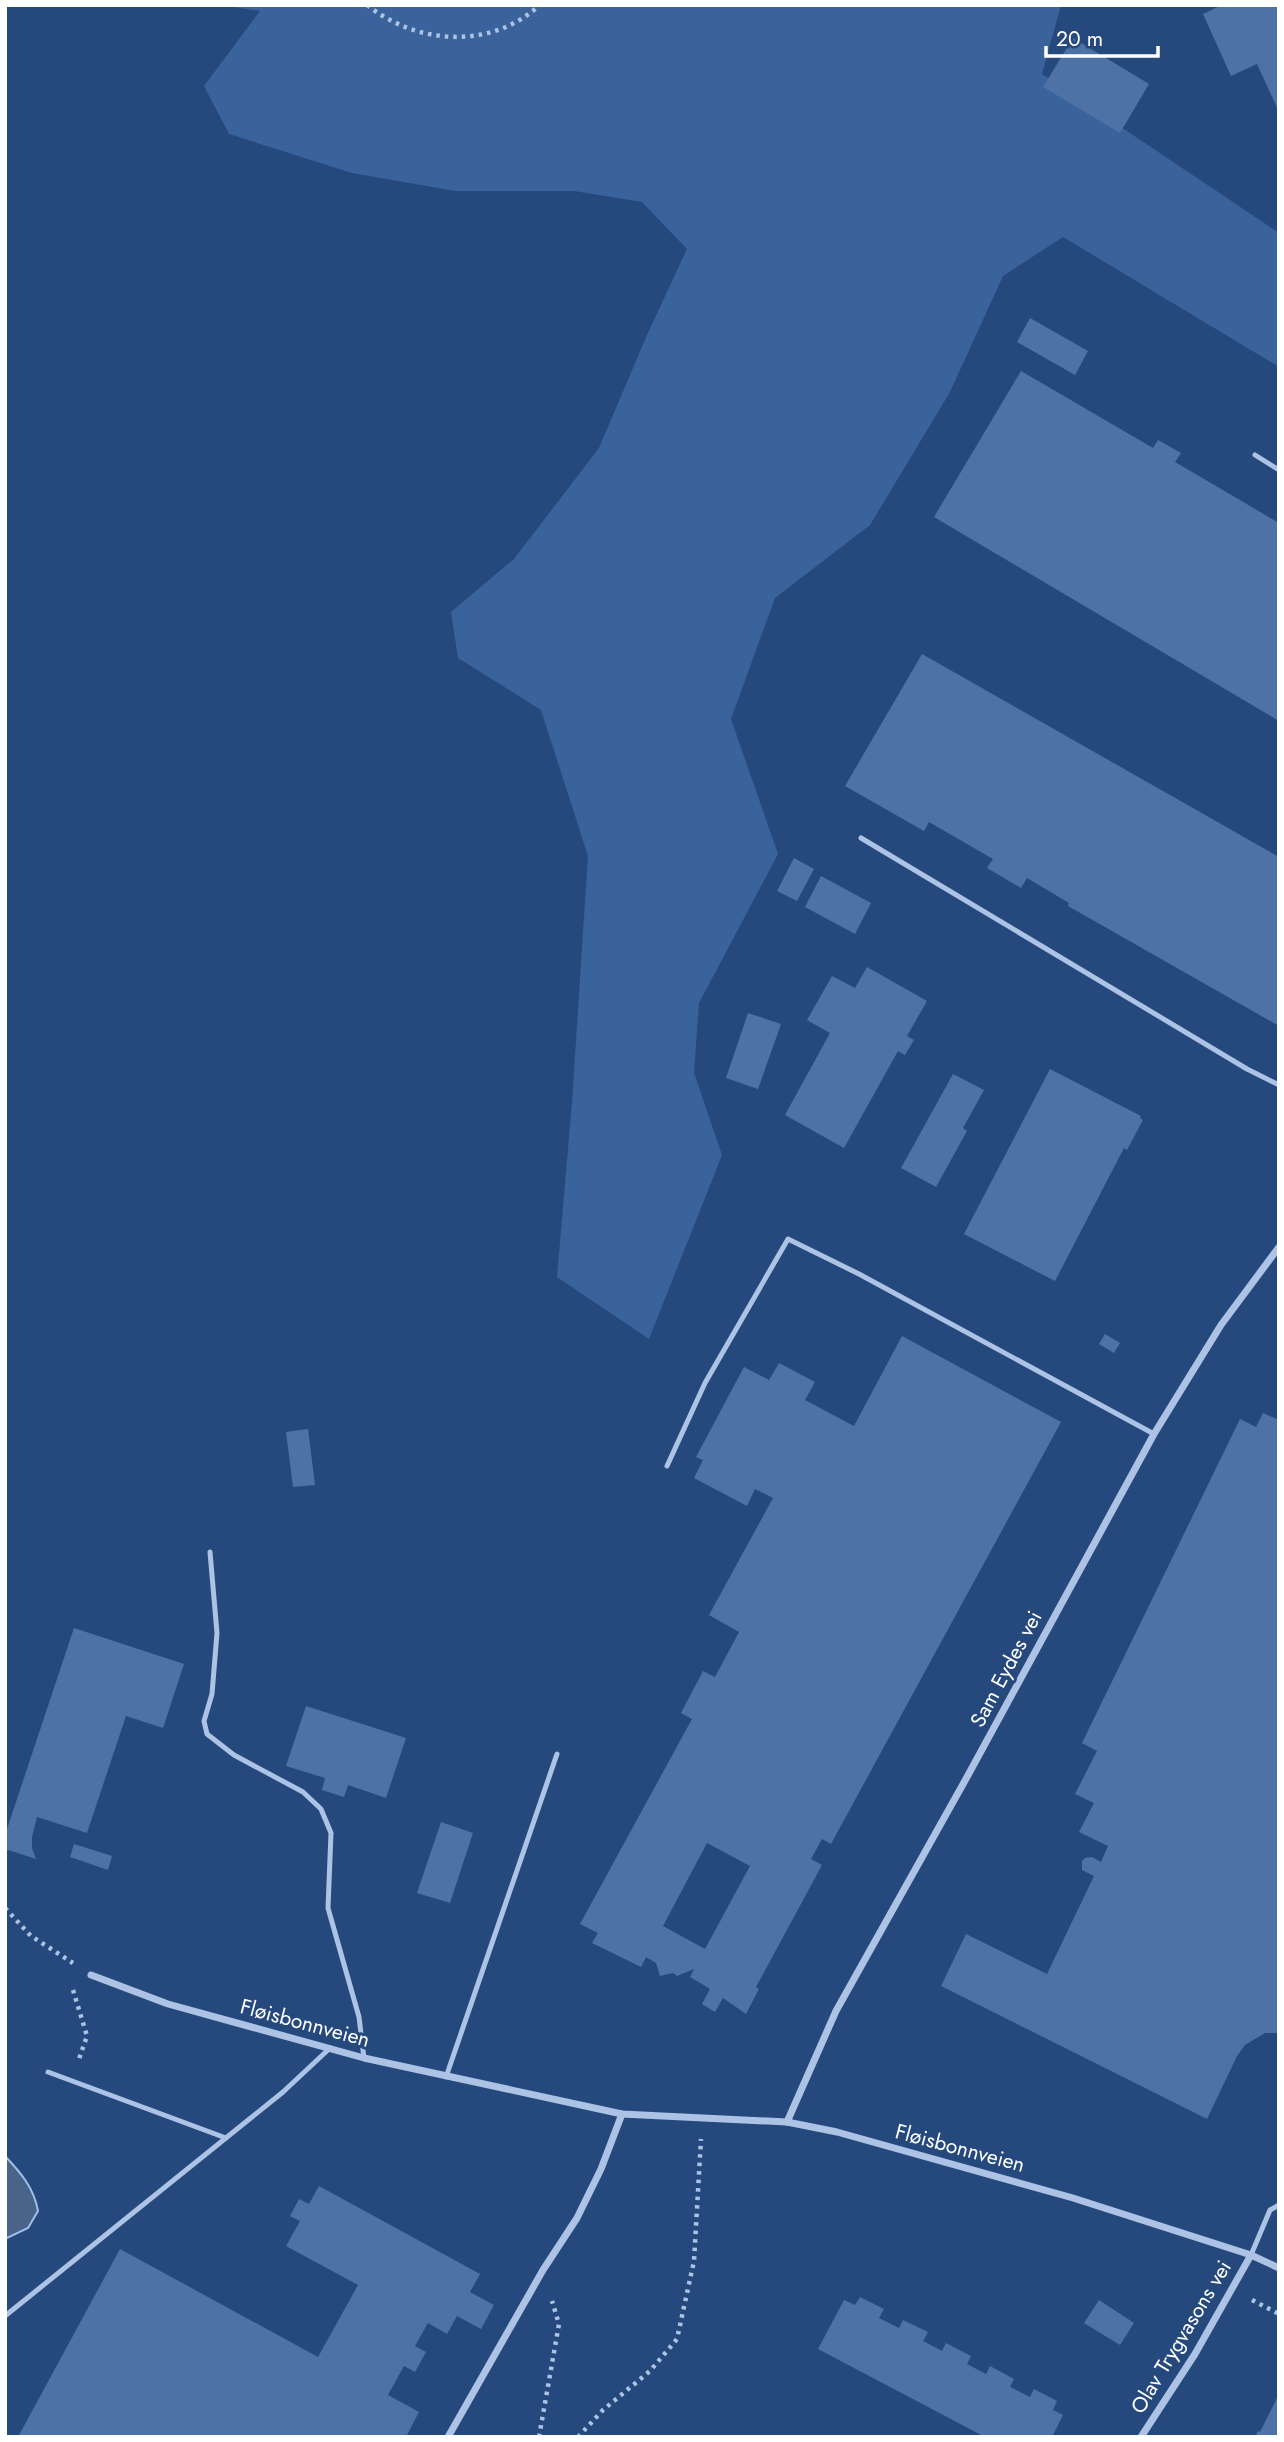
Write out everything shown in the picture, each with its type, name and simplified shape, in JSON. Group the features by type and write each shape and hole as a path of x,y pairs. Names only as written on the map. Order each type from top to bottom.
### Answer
{"street":[{"name":"Sam Eydes vei","path":"787,2122 836,2011 1154,1434 1221,1325 1279,1247"},
{"name":"Fløisbonnveien","path":"92,1975 167,2004 363,2058 622,2115 787,2122 837,2132 1073,2197 1251,2256 1279,2268"},
{"path":"448,2437 543,2270 577,2218 601,2169 622,2115"},
{"name":"Olav Trygvasons vei","path":"1141,2437 1195,2354 1251,2256"}],"lane":[{"path":"1255,455 1279,470"},
{"path":"861,838 1247,1069 1279,1085"},
{"path":"667,1466 705,1383 788,1239 953,1324 1154,1434"},
{"path":"210,1552 217,1633 212,1694 204,1721 207,1734 234,1755 303,1792 321,1810 331,1833 328,1908 359,2017 363,2058"},
{"path":"446,2077 557,1754"},
{"path":"5,2316 283,2092 330,2048"},
{"path":"48,2072 226,2138"},
{"path":"1251,2256 1270,2210 1279,2205"}],"path":[{"path":"367,5 409,30 433,36 466,37 503,29 530,14 540,5"},
{"path":"5,1908 31,1936 92,1975"},
{"path":"73,2081 87,2036 71,1983 79,1967"},
{"path":"578,2437 603,2410 650,2371 677,2339 694,2261 702,2119"},
{"path":"539,2437 559,2323 543,2270"},
{"path":"1233,2289 1279,2314"}],"shaded area":[{"path":"221,5 1061,5 1042,74 1279,233 1279,367 1063,237 1003,276 950,392 870,525 775,598 731,719 778,854 699,1003 694,1073 722,1155 649,1339 557,1277 572,1102 588,856 541,710 458,658 451,612 514,559 599,448 687,249 642,202 574,191 455,191 352,173 229,134 204,86 260,11"},
{"path":"5,2156 26,2181 38,2211 28,2228 5,2239"}],"building":[{"path":"1222,5 1279,5 1279,112 1257,64 1231,76 1203,14"},
{"path":"1073,38 1149,84 1120,133 1043,87"},
{"path":"1030,318 1088,351 1075,375 1017,342"},
{"path":"1021,371 1153,448 1158,440 1181,453 1175,462 1279,523 1279,721 934,517"},
{"path":"922,654 1279,857 1279,1026 1068,906 1069,903 1027,878 1021,888 987,868 993,859 929,822 924,831 845,786"},
{"path":"794,858 814,869 797,901 777,891"},
{"path":"821,876 871,903 855,934 805,907"},
{"path":"867,967 927,1001 907,1036 914,1040 905,1055 898,1051 844,1148 785,1115 830,1033 807,1020 832,976 855,988"},
{"path":"748,1013 781,1024 758,1089 726,1078"},
{"path":"1050,1069 1141,1116 1143,1120 1127,1150 1124,1148 1055,1281 964,1234"},
{"path":"953,1074 984,1090 963,1128 967,1131 936,1187 901,1168"},
{"path":"1105,1334 1120,1343 1114,1353 1099,1344"},
{"path":"902,1336 1061,1422 831,1844 822,1839 811,1859 822,1865 756,1987 759,1989 746,2014 723,1998 715,2012 702,2004 710,1989 690,1977 694,1969 677,1976 673,1973 660,1976 656,1963 646,1957 641,1967 592,1943 598,1933 580,1924 692,1719 681,1713 703,1671 715,1677 739,1632 709,1615 773,1498 755,1489 747,1506 694,1478 703,1460 696,1457 744,1367 769,1380 779,1363 815,1382 805,1400 854,1426","holes":["707,1843 750,1866 705,1949 663,1926"]},
{"path":"1263,1413 1279,1420 1279,2033 1265,2033 1245,2045 1207,2119 941,1986 966,1934 1047,1974 1094,1876 1082,1870 1082,1861 1092,1857 1101,1862 1108,1846 1079,1832 1094,1803 1075,1794 1097,1751 1082,1743 1240,1419 1256,1427"},
{"path":"308,1429 315,1485 293,1487 286,1432"},
{"path":"74,1628 184,1664 163,1728 126,1716 87,1833 37,1817 32,1837 36,1859 5,1849 5,1835"},
{"path":"306,1706 406,1738 386,1798 348,1785 344,1797 322,1790 325,1778 286,1766"},
{"path":"441,1822 473,1833 450,1903 417,1893"},
{"path":"74,1844 112,1856 108,1870 70,1857"},
{"path":"319,2186 480,2274 470,2292 494,2305 481,2329 457,2316 447,2334 428,2323 415,2346 426,2352 415,2372 404,2366 388,2395 419,2412 406,2437 18,2437 120,2249 318,2357 358,2285 286,2246 300,2221 290,2216 299,2199 309,2204"},
{"path":"860,2297 884,2309 879,2318 899,2328 903,2320 928,2332 923,2341 942,2351 946,2343 971,2356 967,2364 986,2374 990,2366 1014,2379 1010,2387 1030,2397 1034,2389 1057,2401 1053,2410 1063,2415 1052,2437 985,2437 818,2349 844,2300 855,2305"},
{"path":"1099,2300 1134,2323 1120,2345 1084,2323"},
{"path":"1279,2394 1279,2437 1255,2437 1258,2431 1260,2432"}]}
